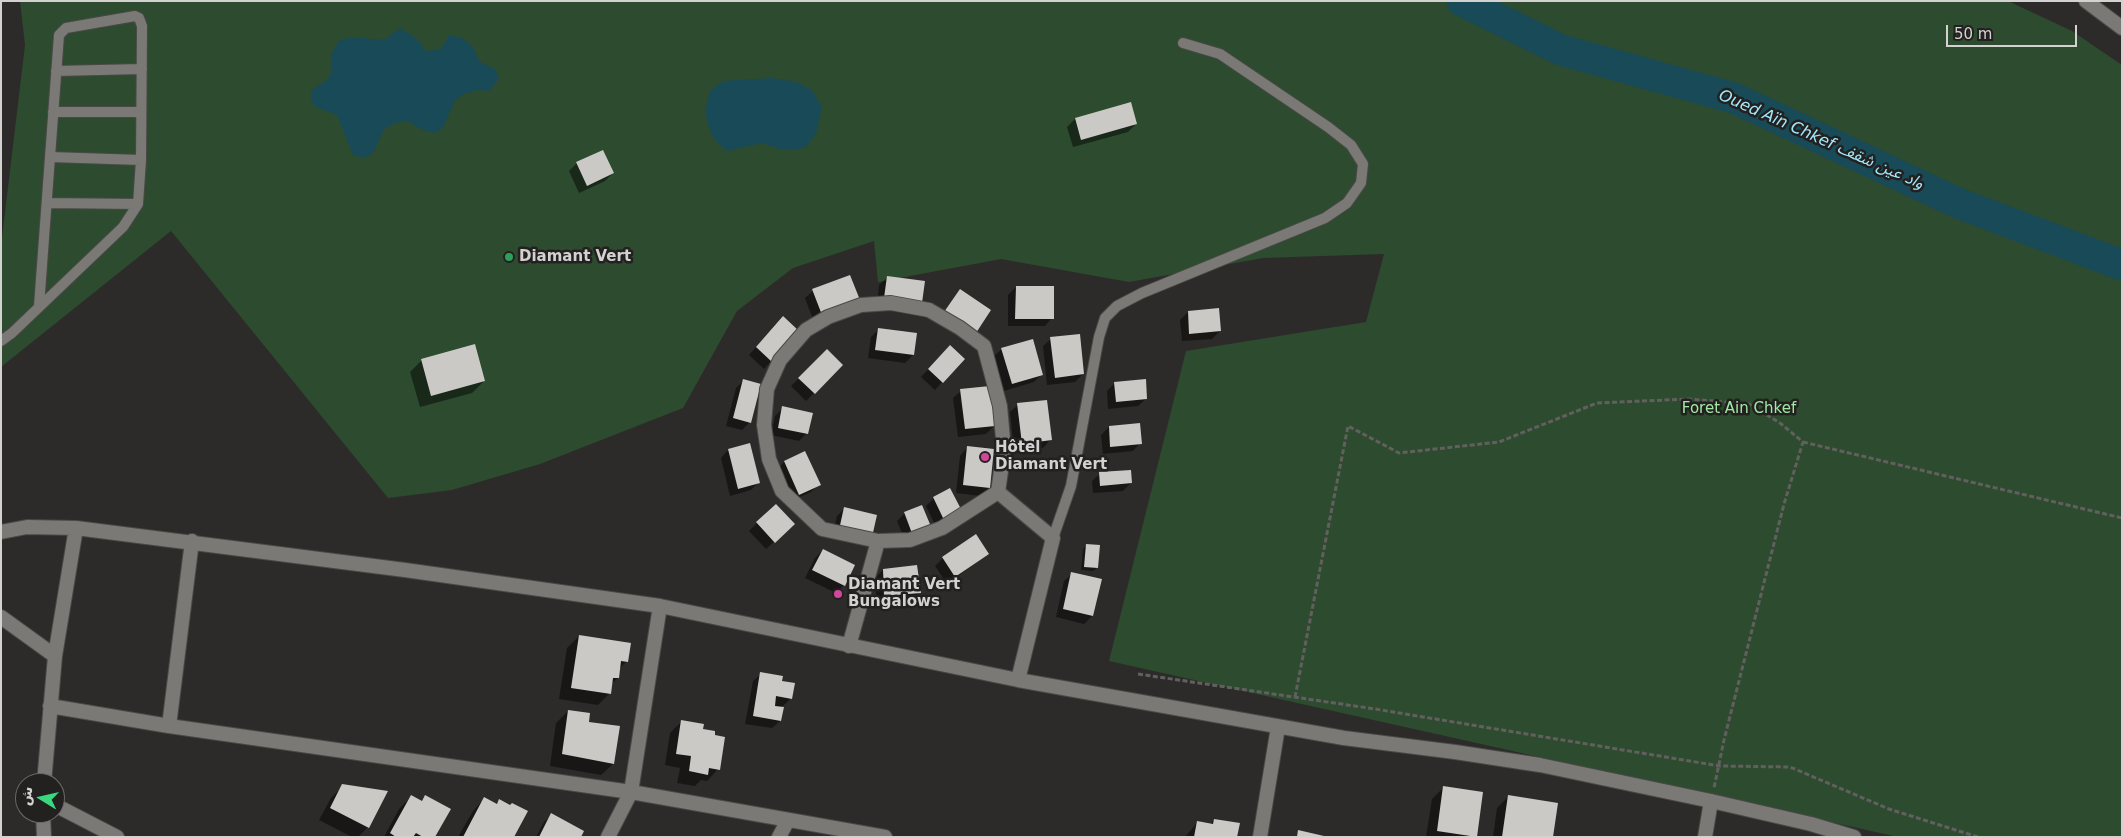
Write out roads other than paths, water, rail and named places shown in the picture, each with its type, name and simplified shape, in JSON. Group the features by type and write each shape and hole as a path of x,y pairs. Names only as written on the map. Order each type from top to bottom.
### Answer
{"street":[{"path":"2086,1 2122,28"},
{"path":"891,303 929,310 960,328 984,346 1000,406 1004,450 998,492 942,528 910,540 878,541 822,529 782,491 769,458 764,425 767,389 780,360 806,330 828,317 861,304 891,303"},
{"path":"998,492 1053,538 1018,680"},
{"path":"1,532 27,527 76,528 660,606 1018,680 1278,728 1540,765 1711,801 1811,824 1854,837"},
{"path":"45,773 55,656 76,528"},
{"path":"849,646 878,541"},
{"path":"168,726 192,542"},
{"path":"608,837 631,792 660,606"},
{"path":"1,618 55,656"},
{"path":"50,706 168,726 631,792 885,837"},
{"path":"1260,837 1278,728"},
{"path":"1705,837 1711,801"},
{"path":"65,810 117,837"},
{"path":"780,837 788,820"},
{"path":"43,823 44,837"}],"lane":[{"path":"1,341 39,306 123,227 138,204 141,160 142,22 135,16 63,30 59,38 39,306"},
{"path":"1053,538 1071,486 1099,337 1105,318 1117,306 1142,293 1326,218 1347,203 1361,183 1363,164 1351,145 1328,127 1220,54 1183,43"},
{"path":"56,71 142,69"},
{"path":"53,112 141,112"},
{"path":"50,157 141,160"},
{"path":"47,203 138,204"}],"water":[{"path":"400,28 417,39 426,51 441,49 449,35 462,38 472,46 480,62 495,69 499,79 489,91 477,90 464,94 455,100 443,128 435,133 423,130 407,121 395,123 384,129 373,153 365,158 353,155 337,115 316,107 311,101 311,90 326,81 331,73 331,54 339,41 351,37 384,40"},
{"path":"772,78 796,82 812,90 822,107 816,134 805,148 783,150 762,143 727,151 714,139 709,127 705,112 710,91 723,81"}],"waterway":[{"name":"Oued Aïn Chkef واد عين شقف","path":"1462,1 1561,50 1734,98 1958,203 2122,265"}],"place":[{"name":"Diamant Vert","path":"509,257"},
{"name":"Hôtel Diamant Vert","path":"985,457"},
{"name":"Diamant Vert Bungalows","path":"838,594"}],"park label":[{"name":"Foret Ain Chkef","path":"1739,409"}]}
